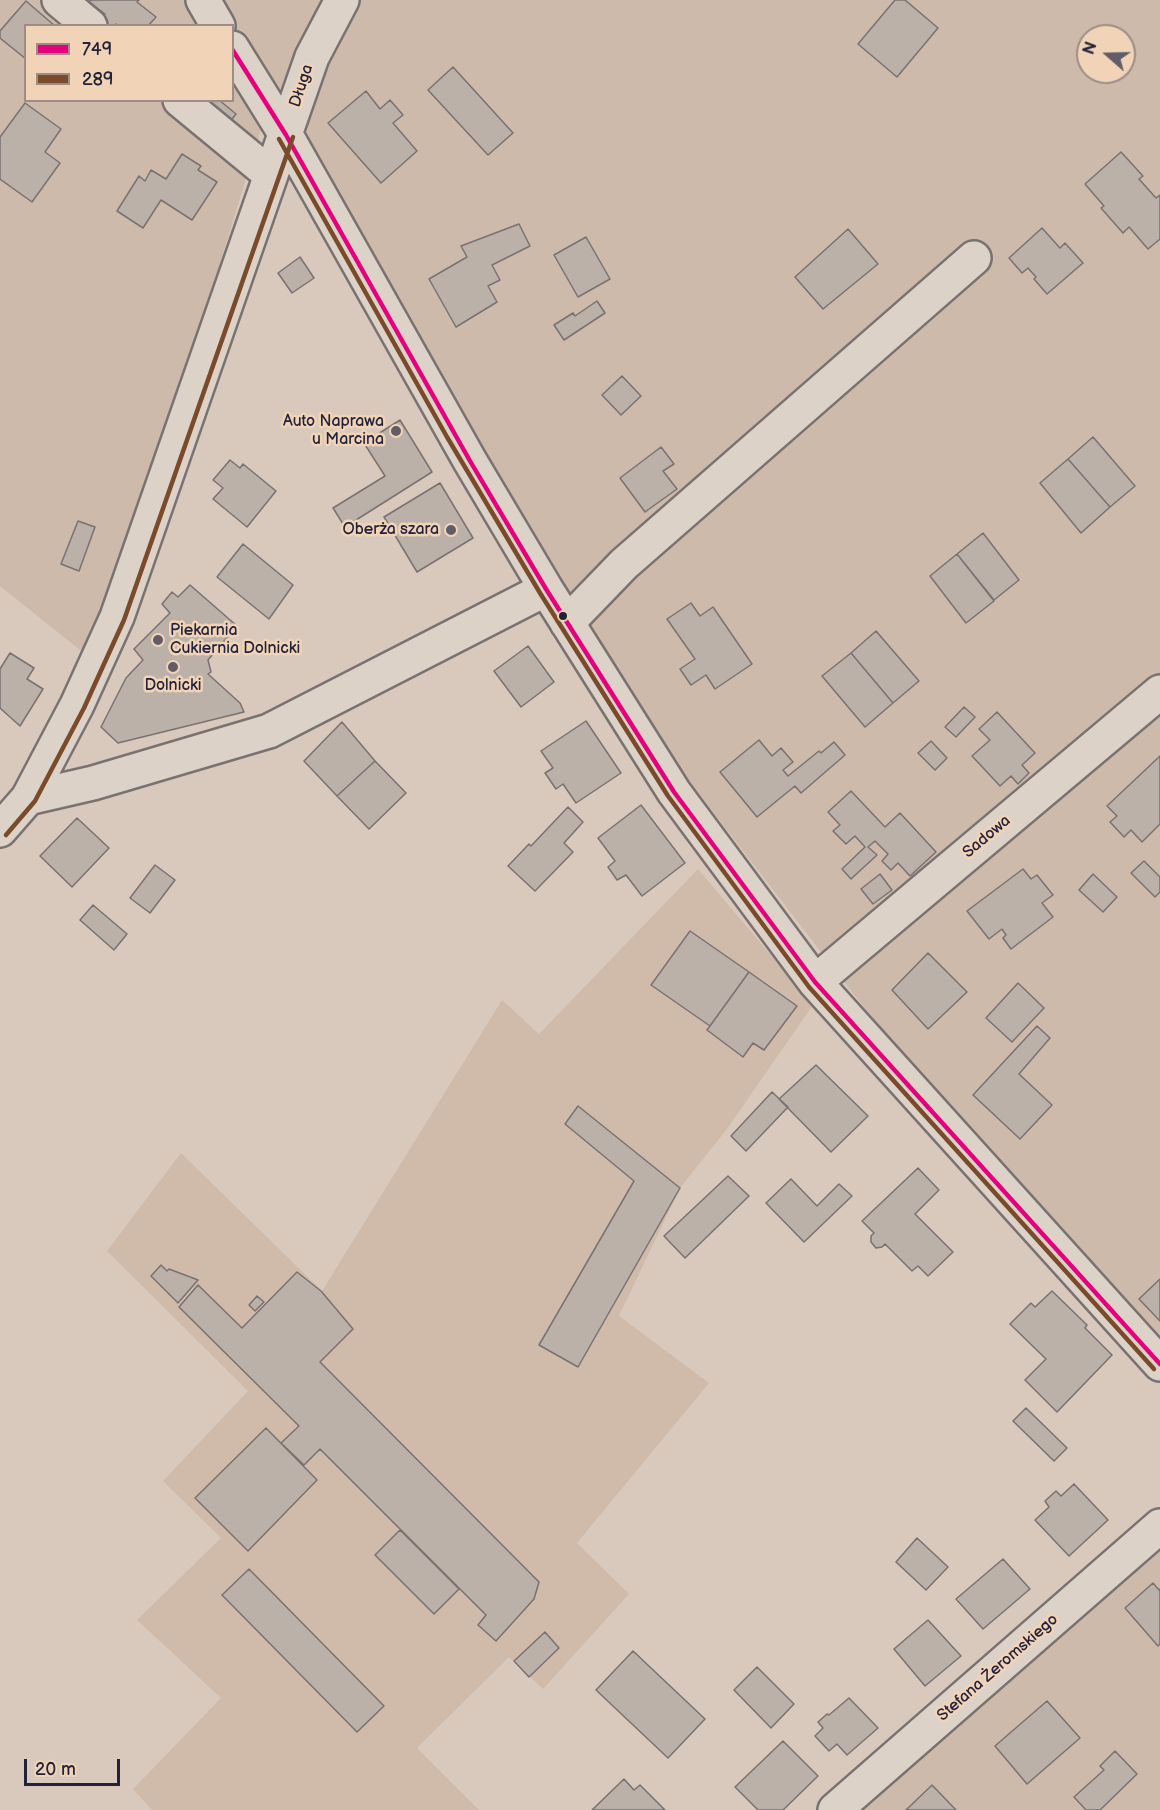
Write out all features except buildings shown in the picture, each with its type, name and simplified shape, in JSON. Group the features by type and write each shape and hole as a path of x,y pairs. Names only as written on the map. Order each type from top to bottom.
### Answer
{"street":[{"path":"59,0 88,24"},
{"path":"203,0 217,24"},
{"name":"Długa","path":"0,830 28,798 77,705 117,617 312,57 342,0"},
{"path":"234,51 286,135 440,410 546,589 674,792 814,982 1160,1364"},
{"path":"182,102 271,176"},
{"path":"567,622 624,564 974,258"},
{"path":"28,798 93,783 268,731 546,589"},
{"name":"Sadowa","path":"814,982 1160,692"},
{"name":"Stefana Żeromskiego","path":"835,1810 1160,1526"}],"shaded area":[{"path":"0,0 1160,0 1160,1368 852,992 647,727 272,93 136,539 85,654 0,586"},
{"path":"698,869 813,1005 727,1129 680,1188 619,1316 709,1383 577,1543 629,1594 543,1689 509,1657 417,1748 479,1810 152,1810 133,1789 221,1698 137,1620 221,1538 163,1481 248,1391 107,1251 181,1153 322,1291 502,1000 539,1034"},
{"path":"1160,1551 1160,1810 864,1810"}],"transit line":[{"name":"749","path":"234,52 286,135 470,461 546,589 674,792 815,982 1160,1364"},
{"name":"289","path":"6,835 35,801 84,708 124,620 293,137"},
{"name":"289","path":"279,139 447,437 540,593 668,796 809,987 1154,1369"}],"place":[{"name":"Auto Naprawa u Marcina","path":"396,431"},
{"name":"Oberża szara","path":"451,530"},
{"name":"Piekarnia Cukiernia Dolnicki","path":"158,640"},
{"name":"Dolnicki","path":"173,667"}]}
